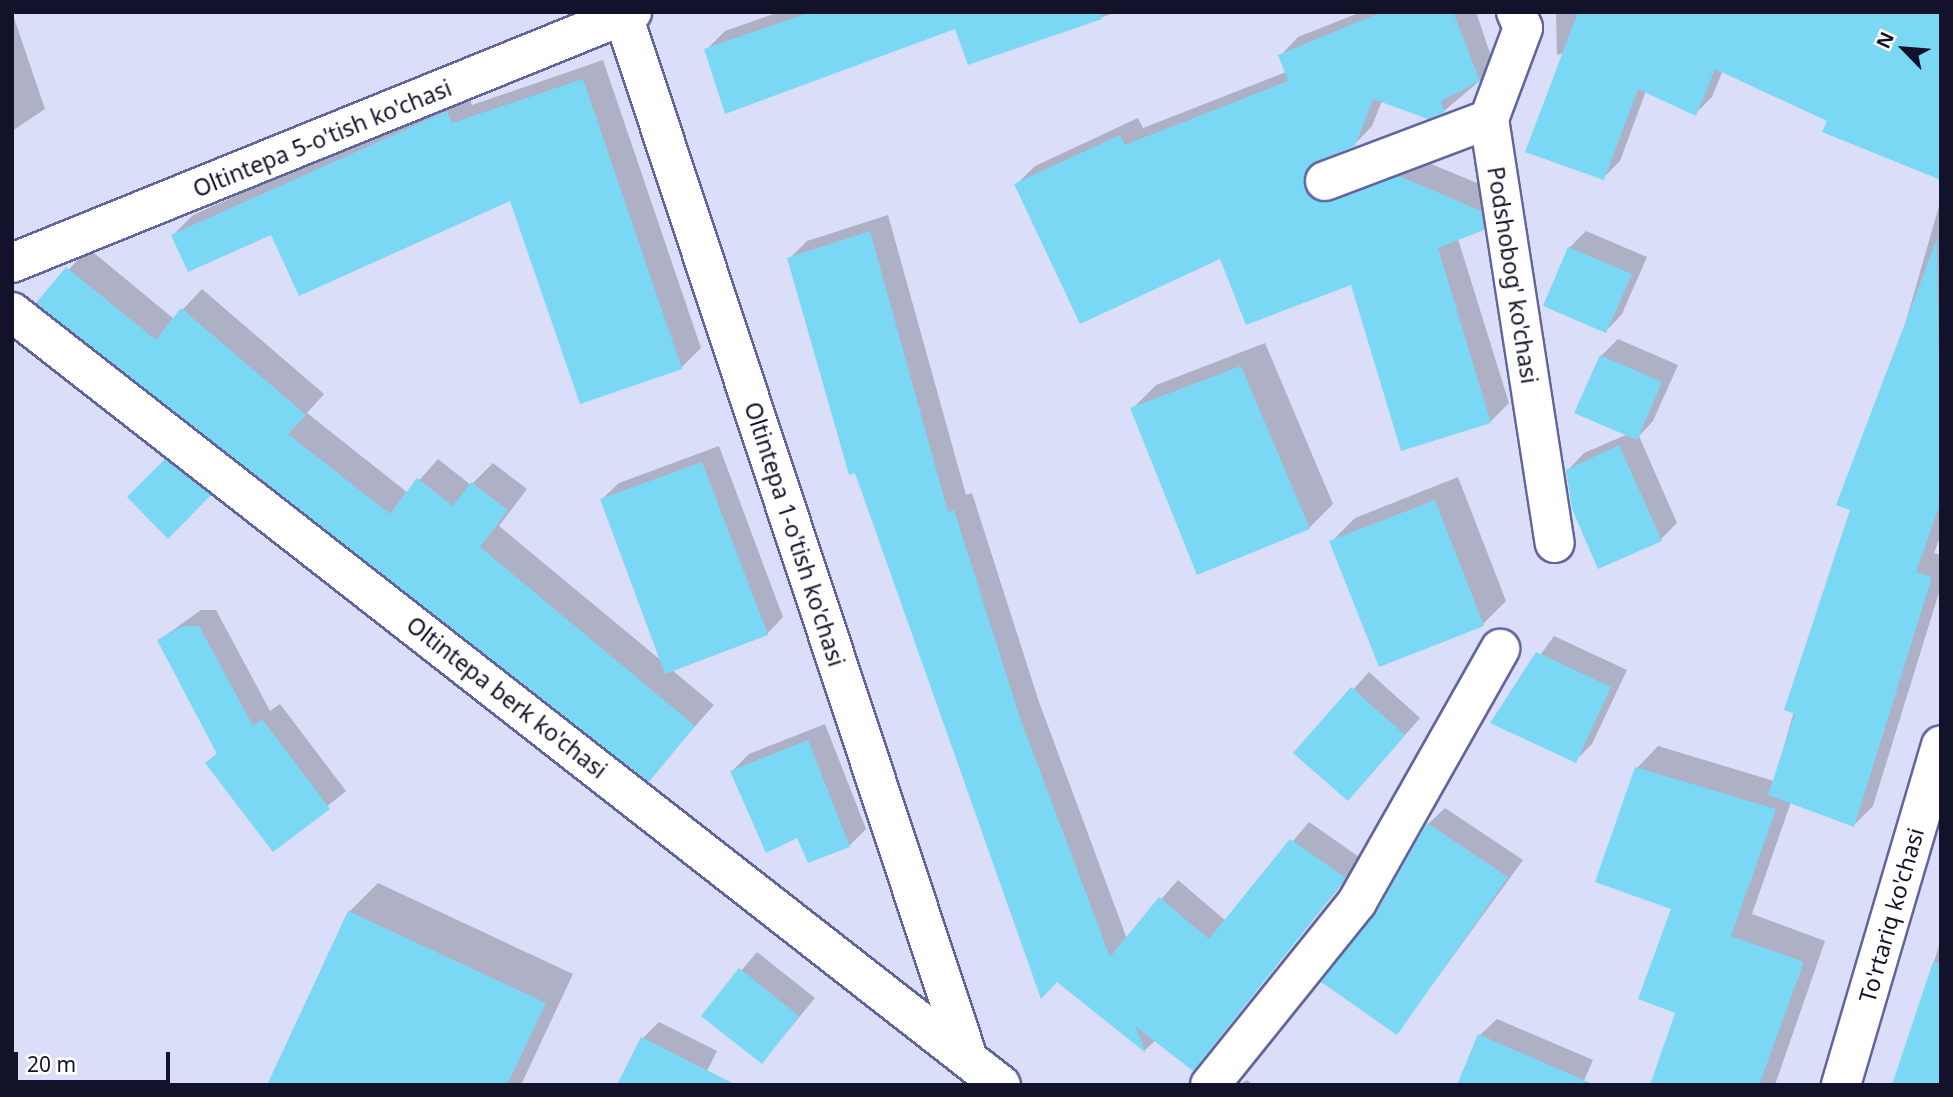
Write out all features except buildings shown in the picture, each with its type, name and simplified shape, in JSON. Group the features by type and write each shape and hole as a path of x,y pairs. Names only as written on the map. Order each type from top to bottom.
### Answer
{"street":[{"name":"Podshobog' ko'chasi","path":"1516,12 1523,28 1489,119 1555,543"},
{"name":"Oltintepa 5-o'tish ko'chasi","path":"12,263 626,13"},
{"name":"Oltintepa 1-o'tish ko'chasi","path":"626,13 967,1055"},
{"path":"1325,181 1489,119"},
{"name":"Oltintepa berk ko'chasi","path":"12,312 967,1055 1001,1085"},
{"path":"1210,1085 1357,901 1500,649"},
{"name":"To'rtariq ko'chasi","path":"1840,1085 1941,745"}]}
